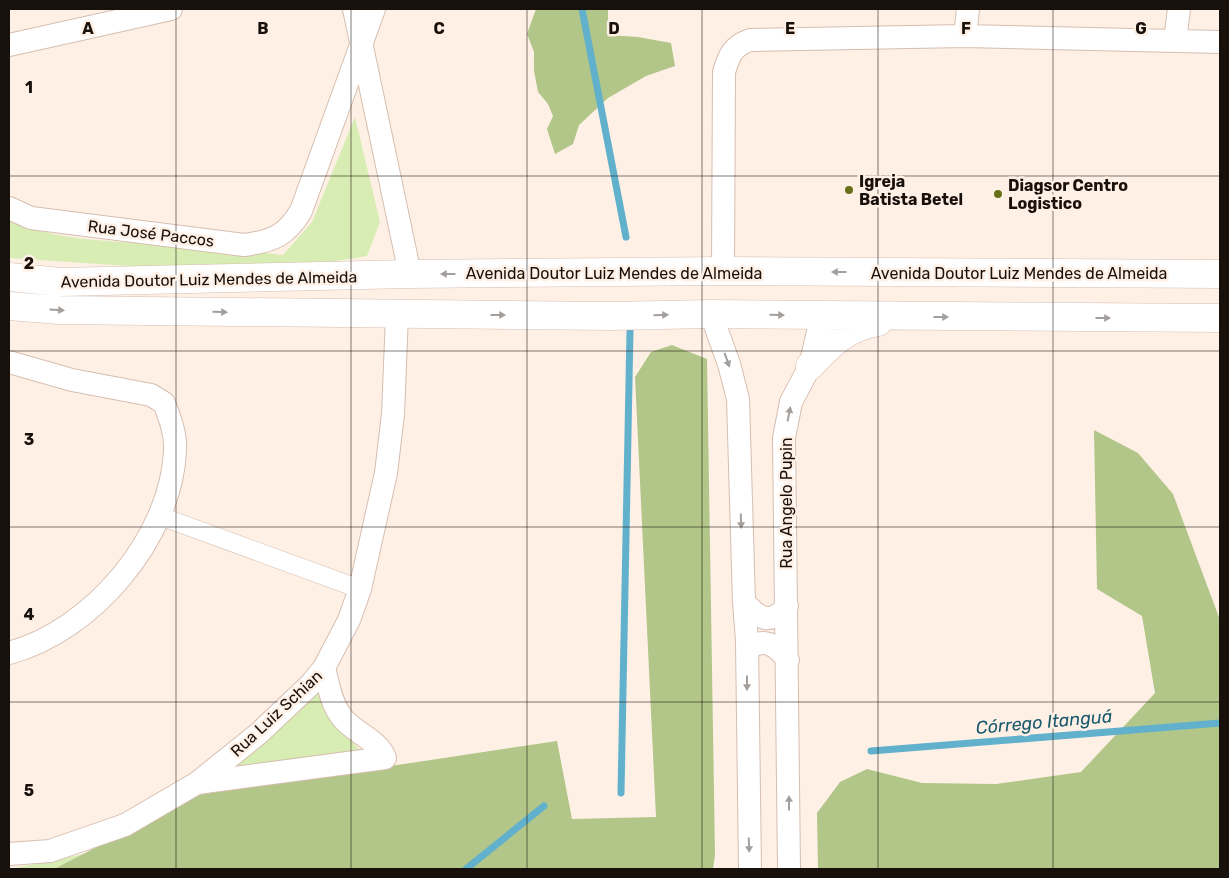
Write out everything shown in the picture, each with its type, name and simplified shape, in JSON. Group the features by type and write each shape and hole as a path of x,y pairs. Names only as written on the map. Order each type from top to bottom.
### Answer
{"main road":[{"name":"Avenida Doutor Luiz Mendes de Almeida","path":"9,277 60,282 410,274 723,272 1220,274"},
{"path":"711,314 722,291 732,284 759,272"},
{"path":"796,272 814,292 822,315"},
{"name":"Avenida Doutor Luiz Mendes de Almeida","path":"9,306 59,310 397,315 611,316 711,314 1220,318"},
{"path":"810,366 837,338 860,326 905,317"}],"street":[{"path":"9,45 148,11 171,9"},
{"path":"354,9 410,274"},
{"path":"362,46 374,9"},
{"path":"965,36 968,9"},
{"path":"1175,41 1179,9"},
{"path":"723,272 724,72 730,53 740,43 750,40 965,36 1220,42"},
{"name":"Rua José Paccos","path":"9,208 31,218 244,244 262,242 276,237 291,227 301,211 362,46"},
{"path":"711,314 729,364 738,399 747,650 750,869"},
{"name":"Rua Luiz Schian","path":"9,854 50,851 125,825 196,783 258,734 311,684 324,668 349,620 360,589 386,474 393,414 397,315"},
{"name":"Rua Angelo Pupin","path":"790,869 784,438 791,402 810,366 822,315"},
{"path":"9,362 72,380 151,395 164,403 174,433 175,451 170,482 160,516 139,554 111,590 74,621 25,649 9,653"},
{"path":"160,516 360,589"},
{"path":"744,602 752,612 765,618 779,616 787,606"},
{"path":"747,650 756,644 767,643 779,649 788,660"},
{"path":"196,783 385,758 382,751 362,736 340,715 328,686 324,668"}],"green space":[{"path":"536,9 608,9 608,35 638,37 671,43 675,66 646,76 608,98 579,125 573,144 555,154 547,129 553,116 548,104 538,92 534,71 534,52 527,34"},
{"path":"355,117 380,222 367,256 278,271 129,266 9,258 9,219 25,227 67,237 283,255 312,222"},
{"path":"672,345 707,359 715,855 713,869 54,869 198,795 557,741 572,819 656,817 635,377 651,352"},
{"path":"1094,430 1138,453 1173,494 1220,620 1220,869 818,869 817,813 840,782 867,769 922,783 996,784 1081,772 1155,693 1142,616 1097,589"},
{"path":"323,690 331,718 365,756 227,772"},
{"path":"84,854 54,869 9,869"}],"waterway":[{"path":"582,9 626,237"},
{"path":"621,793 630,331"},
{"name":"Córrego Itanguá","path":"871,751 1220,723"},
{"path":"466,869 544,806"}],"place":[{"name":"Igreja Batista Betel","path":"849,190"},
{"name":"Diagsor Centro Logistico","path":"998,194"}]}
